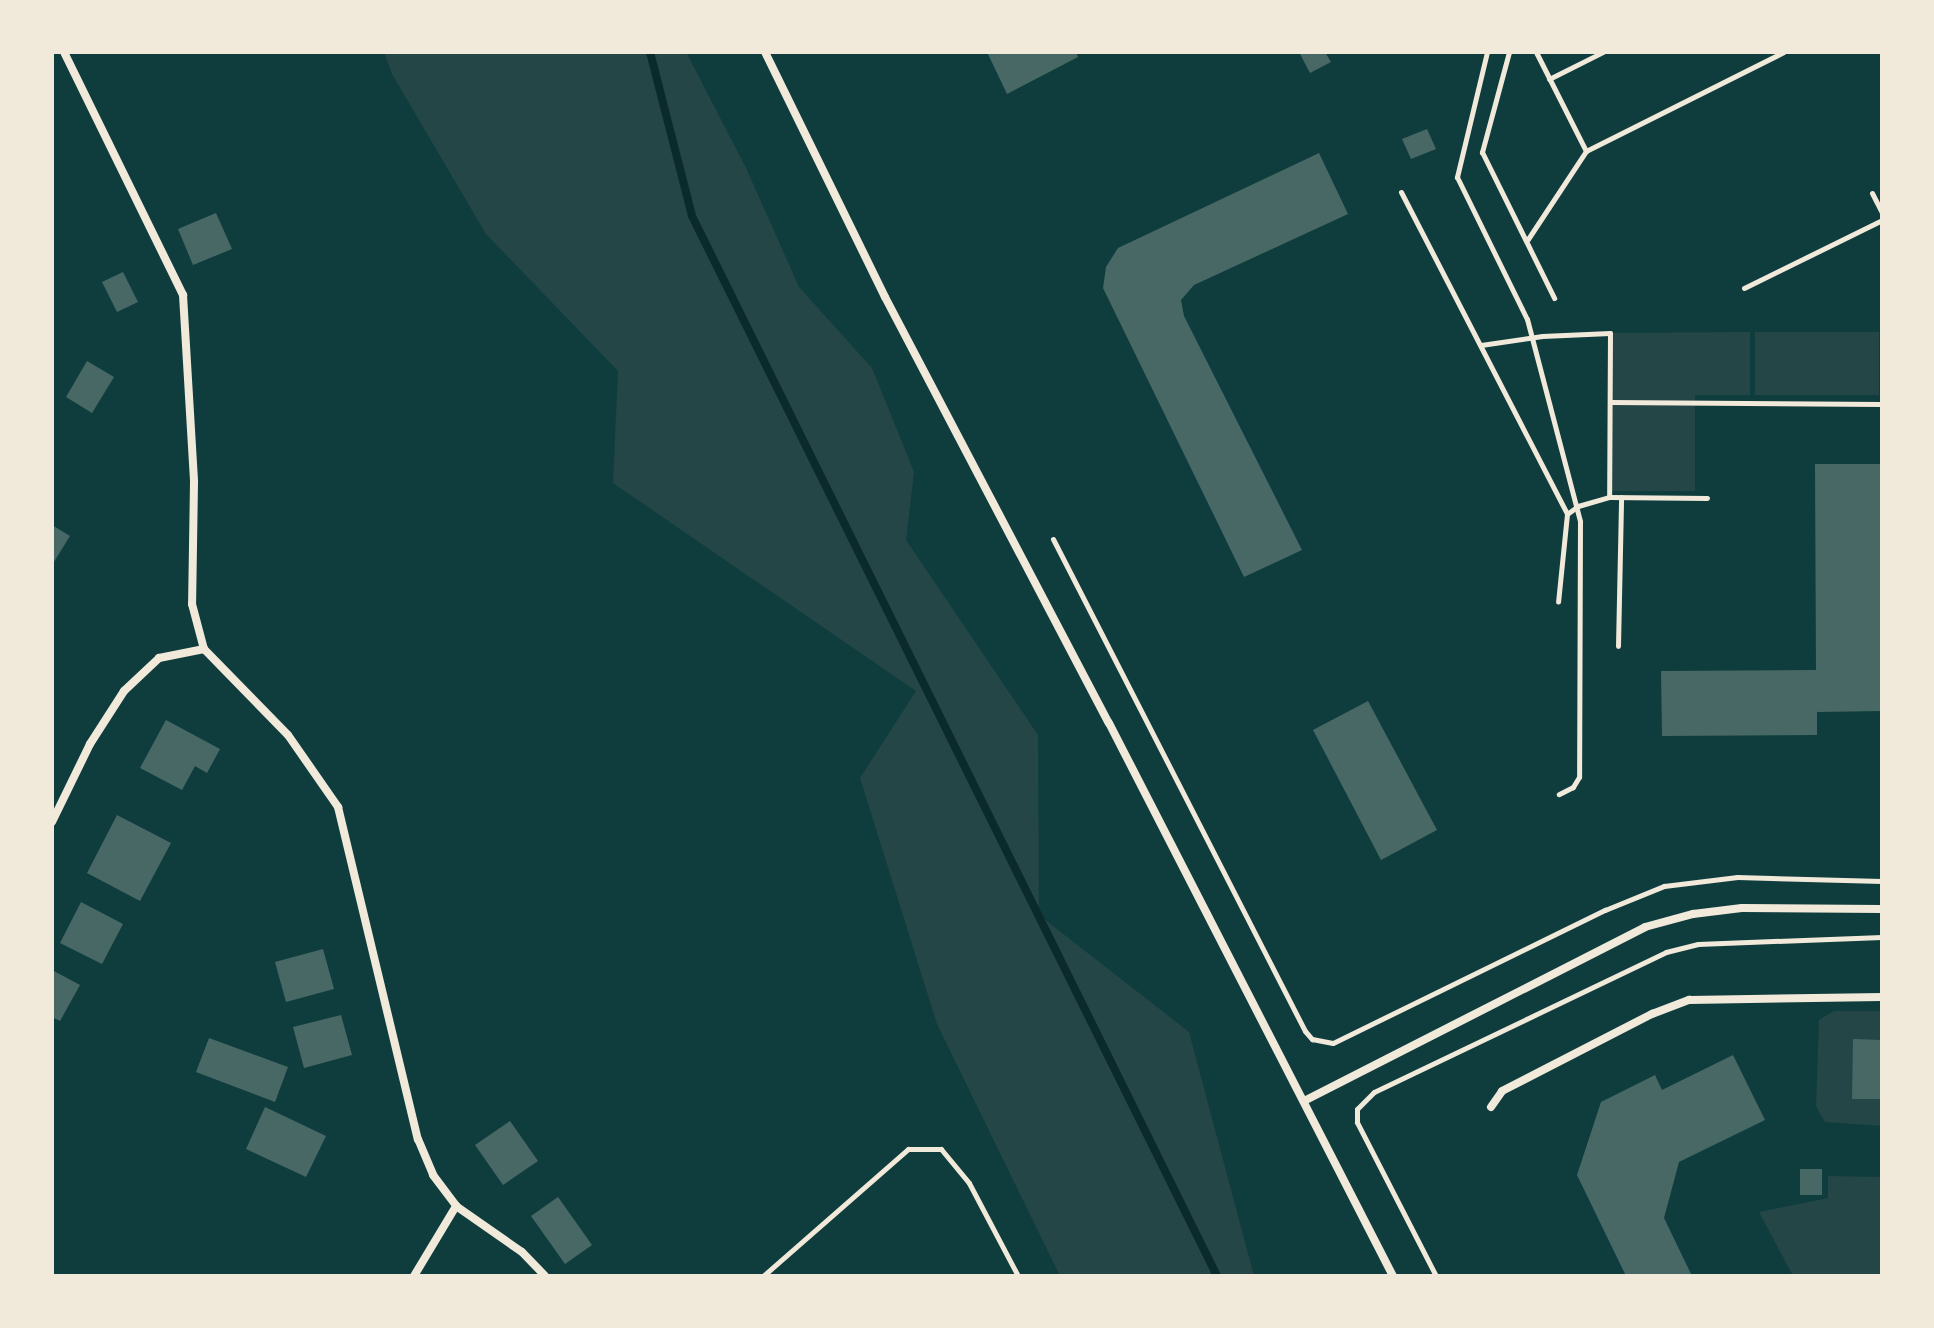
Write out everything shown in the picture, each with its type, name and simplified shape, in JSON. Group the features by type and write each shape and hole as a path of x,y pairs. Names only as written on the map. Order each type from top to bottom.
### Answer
{"street":[{"path":"64,52 183,295 194,482 192,604 204,649 288,735 338,807 418,1139 433,1175 456,1206 522,1252 545,1276"},
{"path":"765,52 885,297 1109,723 1393,1276"},
{"path":"52,822 90,744 124,691 159,658 204,649"},
{"path":"1304,1101 1645,927 1693,914 1742,908 1882,909"},
{"path":"1491,1107 1502,1091 1681,1002 1709,998 1882,997"},
{"path":"414,1276 456,1206"}],"path":[{"path":"1487,52 1457,177 1527,319 1578,506 1579,777 1573,787 1559,794"},
{"path":"1509,52 1482,152 1528,239 1554,298"},
{"path":"1536,52 1586,151"},
{"path":"1549,79 1603,52"},
{"path":"1528,239 1586,151 1771,55 1784,52"},
{"path":"1401,192 1567,514 1558,602"},
{"path":"1872,193 1882,213"},
{"path":"1744,288 1882,220"},
{"path":"1481,345 1610,333 1609,497"},
{"path":"1610,402 1882,404"},
{"path":"1567,514 1578,506 1609,497 1707,498"},
{"path":"1618,646 1621,497"},
{"path":"1053,539 1305,1031 1323,1043 1346,1037"},
{"path":"763,1276 908,1149 941,1149 969,1183 1018,1276"}],"shaded area":[{"path":"384,52 686,52 746,168 799,287 872,368 914,472 906,540 1038,735 1039,915 1189,1032 1254,1276 1060,1276 937,1024 860,778 916,691 613,483 618,371 486,234 392,74"},
{"path":"1750,332 1750,395 1695,395 1695,491 1610,491 1610,333"},
{"path":"1755,332 1879,332 1879,395 1755,395"},
{"path":"1834,1011 1882,1011 1882,1126 1825,1122 1816,1106 1819,1020"},
{"path":"1828,1176 1882,1177 1882,1276 1793,1276 1759,1212 1828,1198"}],"building":[{"path":"987,52 1076,52 1078,57 1007,94"},
{"path":"1299,52 1325,52 1331,62 1310,73"},
{"path":"1427,129 1436,149 1411,159 1402,139"},
{"path":"1319,153 1348,214 1194,285 1181,300 1184,316 1302,550 1244,577 1103,288 1106,267 1118,248"},
{"path":"216,213 232,249 193,265 178,229"},
{"path":"123,272 138,302 117,312 102,282"},
{"path":"87,361 114,377 92,413 66,397"},
{"path":"1815,464 1882,464 1882,711 1817,712 1817,735 1662,736 1661,671 1816,670"},
{"path":"52,525 70,536 52,565"},
{"path":"1368,701 1437,830 1381,860 1313,730"},
{"path":"166,720 220,749 207,773 195,766 182,790 140,768"},
{"path":"117,815 171,843 140,901 87,873"},
{"path":"81,902 123,924 102,964 60,943"},
{"path":"323,949 334,989 286,1002 275,962"},
{"path":"54,971 80,985 60,1021 52,1017"},
{"path":"341,1015 352,1055 304,1068 293,1027"},
{"path":"209,1038 288,1067 275,1102 196,1072"},
{"path":"1853,1039 1882,1040 1882,1099 1852,1099"},
{"path":"1733,1055 1765,1120 1679,1162 1664,1218 1692,1276 1626,1276 1577,1175 1601,1102 1655,1075 1662,1090"},
{"path":"265,1107 326,1136 306,1177 246,1149"},
{"path":"510,1121 538,1161 503,1185 475,1145"},
{"path":"1800,1169 1822,1169 1822,1195 1800,1195"},
{"path":"558,1197 592,1245 565,1264 531,1216"}],"waterway":[{"path":"650,52 692,216 1217,1276"}]}
